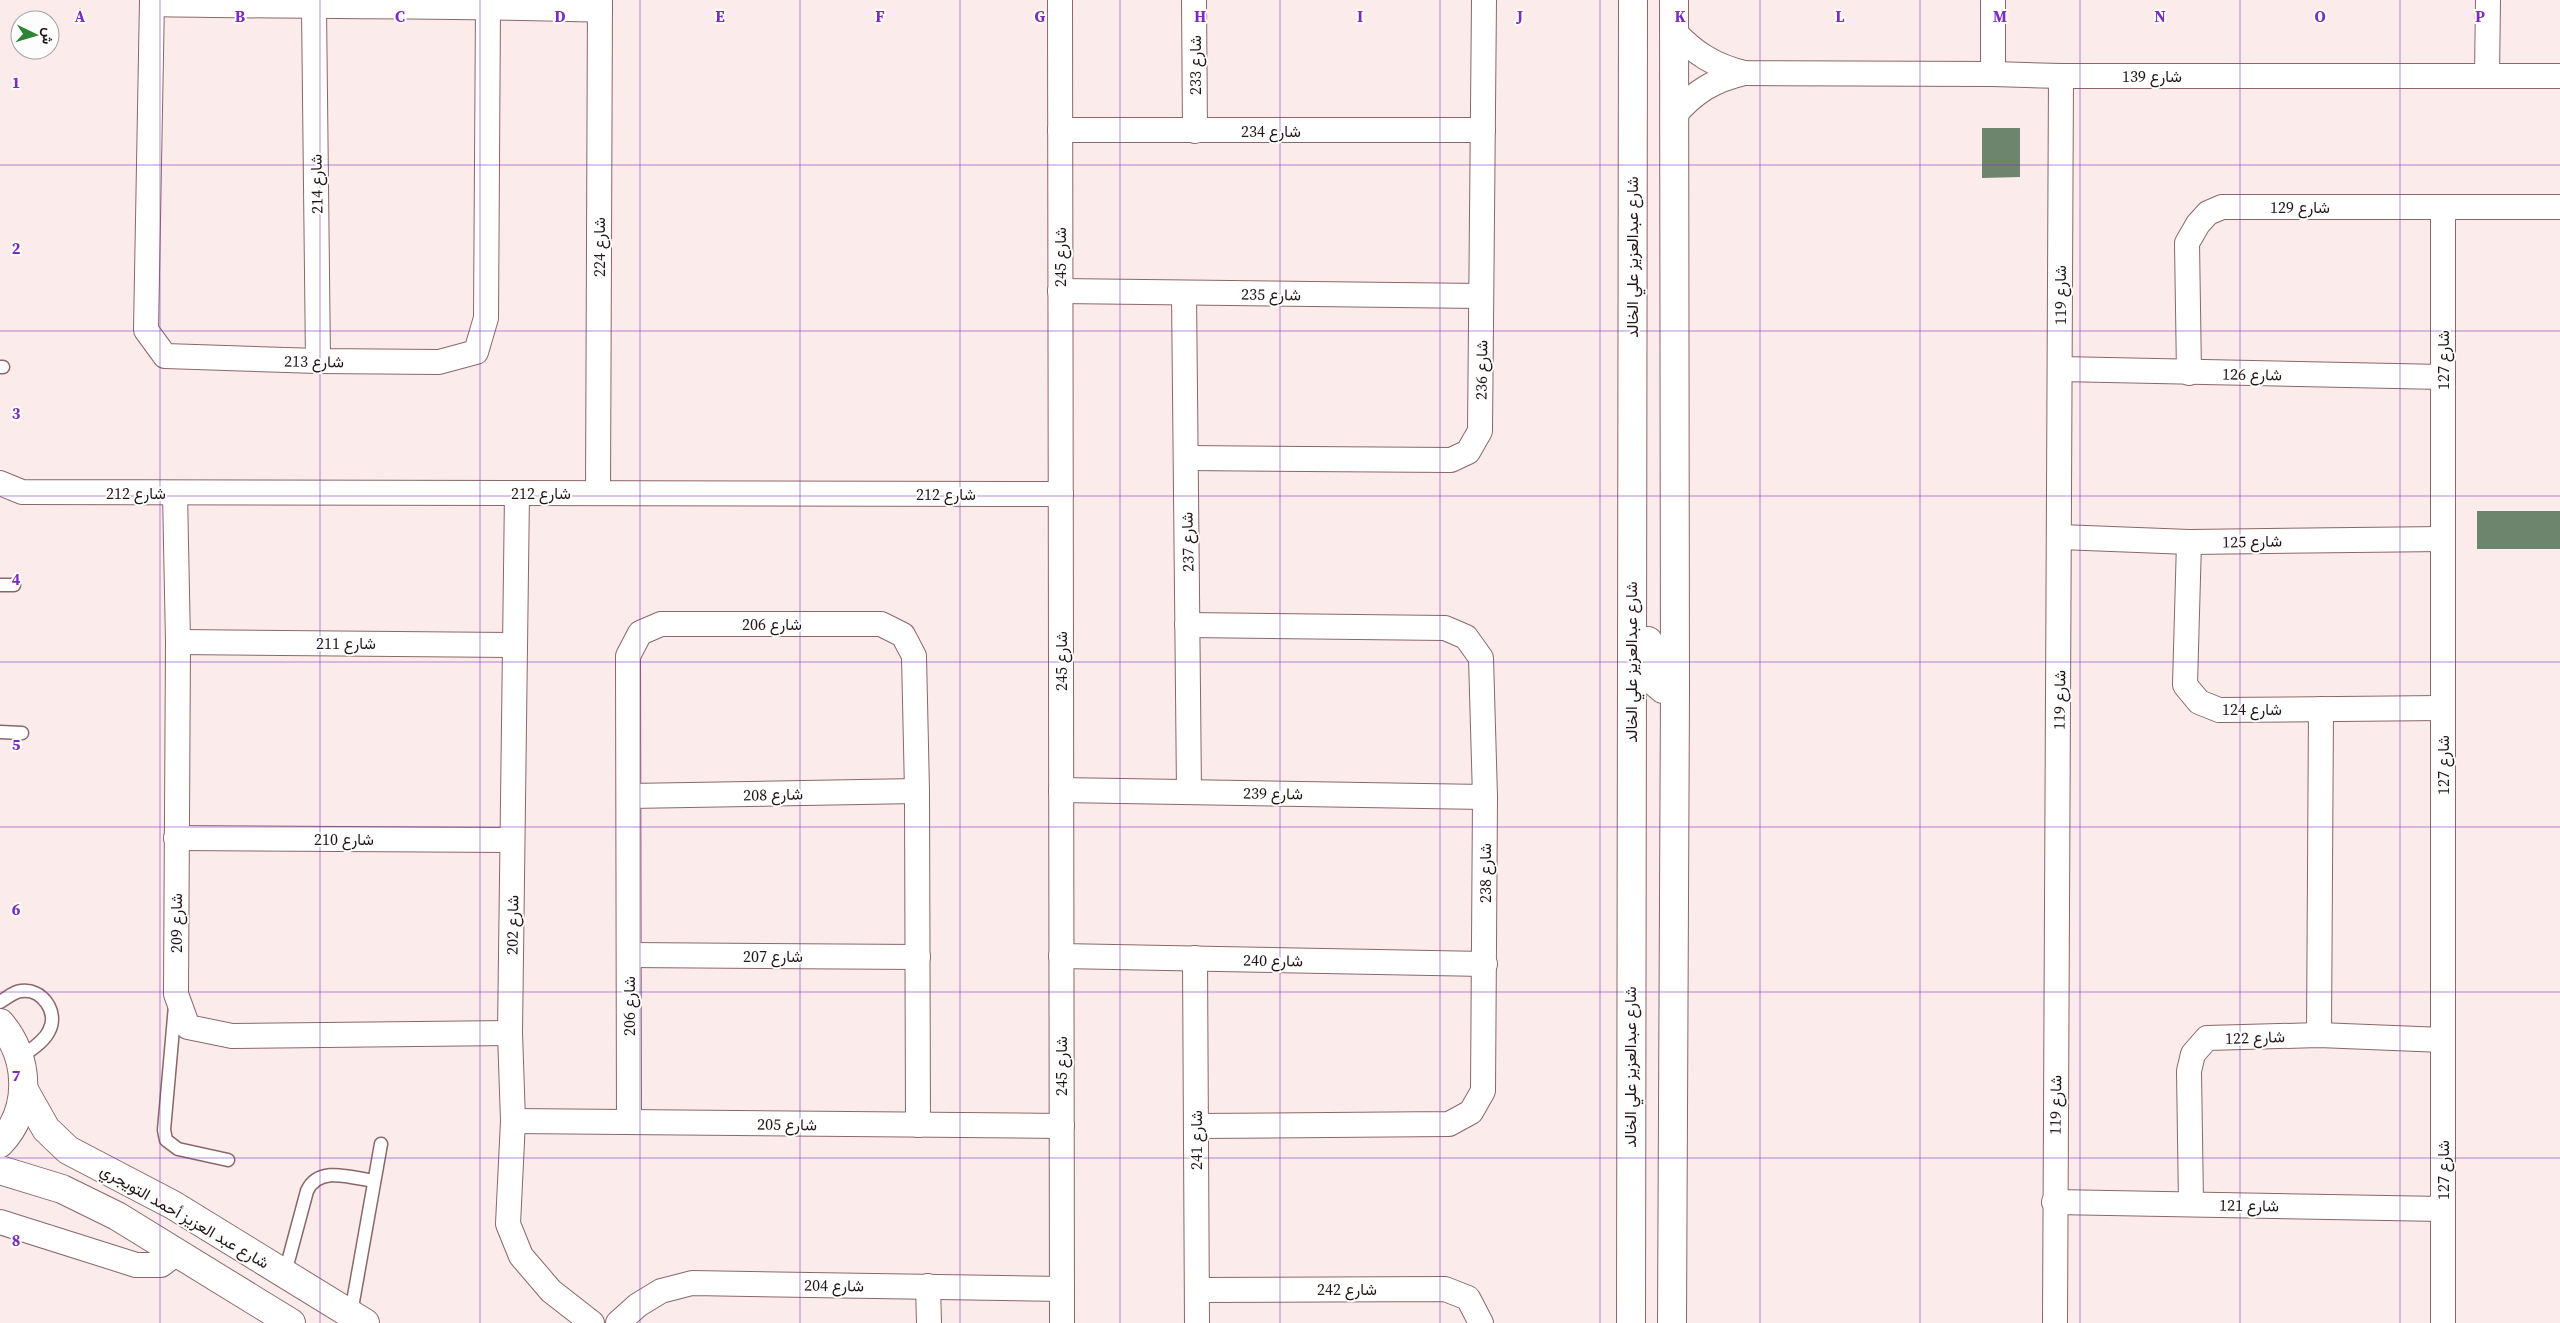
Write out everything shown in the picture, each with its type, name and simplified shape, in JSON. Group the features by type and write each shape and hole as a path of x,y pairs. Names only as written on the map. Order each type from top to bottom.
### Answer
{"street":[{"name":"شارع 245","path":"1060,0 1062,1323"},
{"name":"شارع 233","path":"1194,0 1195,131"},
{"name":"شارع 236","path":"1186,458 1451,460 1468,452 1480,431 1484,0"},
{"name":"شارع عبدالعزيز علي الخالد","path":"1631,1323 1633,0"},
{"path":"1672,1323 1675,689 1674,0"},
{"path":"1993,0 1993,74"},
{"path":"2486,76 2488,0"},
{"path":"152,2 314,8 600,5"},
{"name":"شارع 213","path":"152,2 146,330 165,356 318,361 439,362 476,352 486,318 488,6"},
{"name":"شارع 224","path":"598,494 600,5"},
{"name":"شارع 214","path":"314,8 318,361"},
{"name":"شارع 139","path":"1674,31 1685,44 1713,63 1744,73"},
{"name":"شارع 139","path":"1674,116 1688,100 1704,87 1724,78 1744,73 2061,76 2560,76"},
{"name":"شارع 119","path":"2055,1323 2054,1202 2060,537 2061,76"},
{"name":"شارع 234","path":"1060,130 1483,130"},
{"name":"شارع 129","path":"2189,373 2187,243 2198,224 2208,213 2222,207 2560,207"},
{"name":"شارع 127","path":"2443,207 2443,1323"},
{"name":"شارع 235","path":"1060,291 1481,296"},
{"name":"شارع 237","path":"1184,293 1189,792"},
{"name":"شارع 126","path":"2060,369 2189,373 2443,376"},
{"name":"شارع 212","path":"0,483 22,492 1060,494"},
{"name":"شارع 212","path":"0,503 22,492"},
{"name":"شارع 209","path":"175,493 178,642 176,994 188,1027 232,1036 510,1033"},
{"name":"شارع 202","path":"517,493 510,1033 513,1121 508,1224 521,1256 551,1290 592,1323"},
{"path":"1631,495 1642,521 1649,555 1648,672 1657,687 1675,689"},
{"name":"شارع 125","path":"2060,537 2190,542 2443,539"},
{"name":"شارع 124","path":"2190,542 2185,685 2198,702 2219,710 2443,708"},
{"name":"شارع 206","path":"630,1122 628,656 640,632 661,624 881,624 903,635 914,656 917,791 918,1125"},
{"name":"شارع 238","path":"1188,625 1445,628 1466,637 1481,658 1485,797 1483,1091 1471,1112 1449,1124 1196,1126"},
{"name":"شارع 211","path":"178,642 514,645"},
{"path":"2319,1035 2321,709"},
{"name":"شارع 239","path":"1061,790 1485,797"},
{"name":"شارع 208","path":"629,796 917,791"},
{"name":"شارع 210","path":"176,838 512,840"},
{"name":"شارع 207","path":"629,955 918,957"},
{"name":"شارع 240","path":"1061,956 1485,964"},
{"name":"شارع 241","path":"1195,958 1197,1323"},
{"path":"0,1023 13,1040 20,1058 24,1090 18,1114 7,1136 0,1143"},
{"name":"شارع 122","path":"2191,1203 2189,1071 2193,1054 2207,1038 2319,1035 2443,1040"},
{"name":"شارع عبد العزيز أحمد التويجري","path":"24,1090 46,1129 68,1150 173,1205 358,1318"},
{"name":"شارع 205","path":"513,1121 1062,1126"},
{"name":"شارع عبد العزيز أحمد التويجري","path":"0,1170 34,1179 90,1202 291,1323"},
{"path":"1630,1190 1642,1180 1652,1182 1654,1186 1655,1299 1658,1323"},
{"name":"شارع 121","path":"2054,1202 2443,1209"},
{"path":"0,1222 136,1265 161,1264 177,1253"},
{"name":"شارع 204","path":"618,1323 638,1305 661,1291 692,1283 1062,1289"},
{"path":"928,1286 929,1323"},
{"name":"شارع 242","path":"1197,1290 1445,1289 1468,1298 1481,1323"}],"lane":[{"path":"0,585 14,585"},
{"path":"0,732 22,733"},
{"path":"0,1002 13,994 30,991 45,999 52,1014 49,1031 20,1058"},
{"path":"176,994 164,1130 166,1140 178,1149 228,1160"},
{"path":"358,1318 374,1181 381,1144"},
{"path":"285,1273 307,1191 313,1181 318,1177 331,1175 374,1181"}],"building":[{"path":"1982,128 2020,128 2020,177 1982,178"},
{"path":"2477,511 2560,511 2560,549 2477,549"}]}
